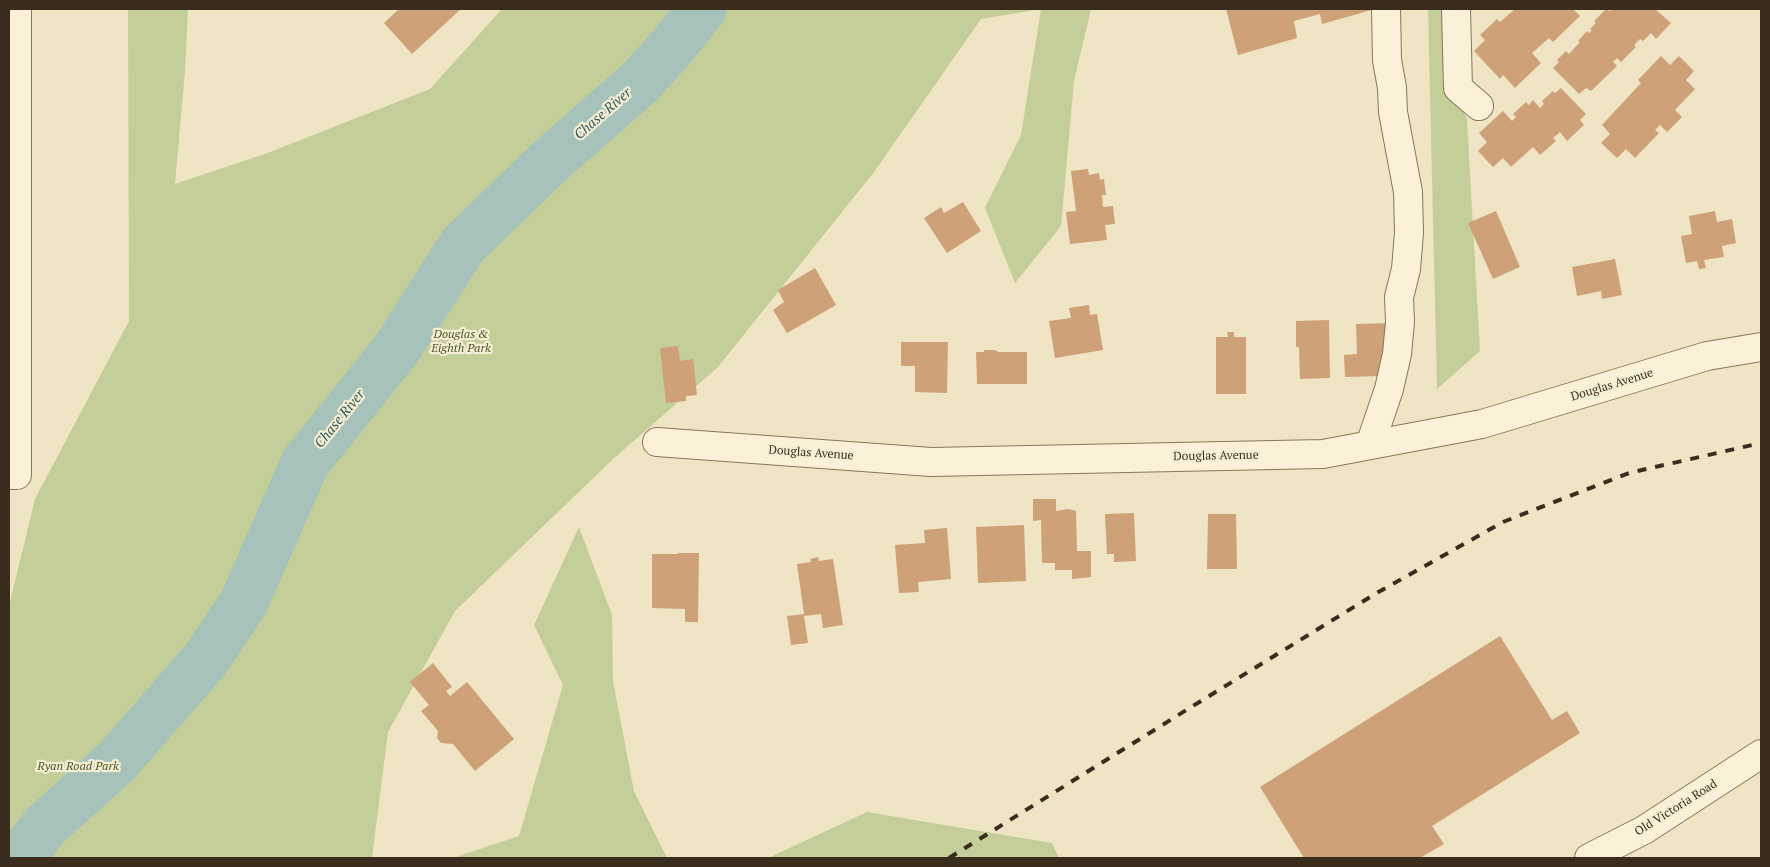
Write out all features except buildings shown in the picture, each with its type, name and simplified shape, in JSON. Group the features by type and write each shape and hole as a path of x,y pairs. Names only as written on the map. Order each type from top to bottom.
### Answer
{"street":[{"path":"13,475 17,9"},
{"path":"1370,445 1389,389 1396,354 1400,322 1399,297 1406,269 1409,232 1408,192 1393,112 1392,88 1387,60 1386,9"},
{"path":"1456,9 1458,88 1479,106"},
{"name":"Douglas Avenue","path":"657,442 931,462 1323,454 1482,424 1707,356 1761,347"},
{"name":"Old Victoria Road","path":"1589,858 1644,830 1761,754"}],"green space":[{"path":"128,9 188,9 185,71 175,184 265,154 430,89 502,9 1041,9 981,19 874,172 718,367 612,460 455,611 388,732 372,858 9,858 9,606 35,499 129,321"},
{"path":"1041,9 1091,9 1074,81 1061,226 1015,283 985,208 1021,135"},
{"path":"1428,9 1451,9 1450,87 1467,119 1480,351 1437,389"},
{"path":"579,527 612,615 613,681 634,791 667,858 453,858 519,836 563,685 534,625"},
{"path":"867,812 1052,843 1059,858 768,858"}],"waterway":[{"name":"Chase River","path":"20,858 46,825 116,762 206,659 244,602 305,463 398,347 463,245 549,162 640,82 670,49 702,9"}],"railway":[{"path":"949,858 1375,594 1503,522 1629,473 1761,443"}],"park label":[{"name":"Douglas & Eighth Park","path":"461,342"},
{"name":"Ryan Road Park","path":"78,767"}]}
